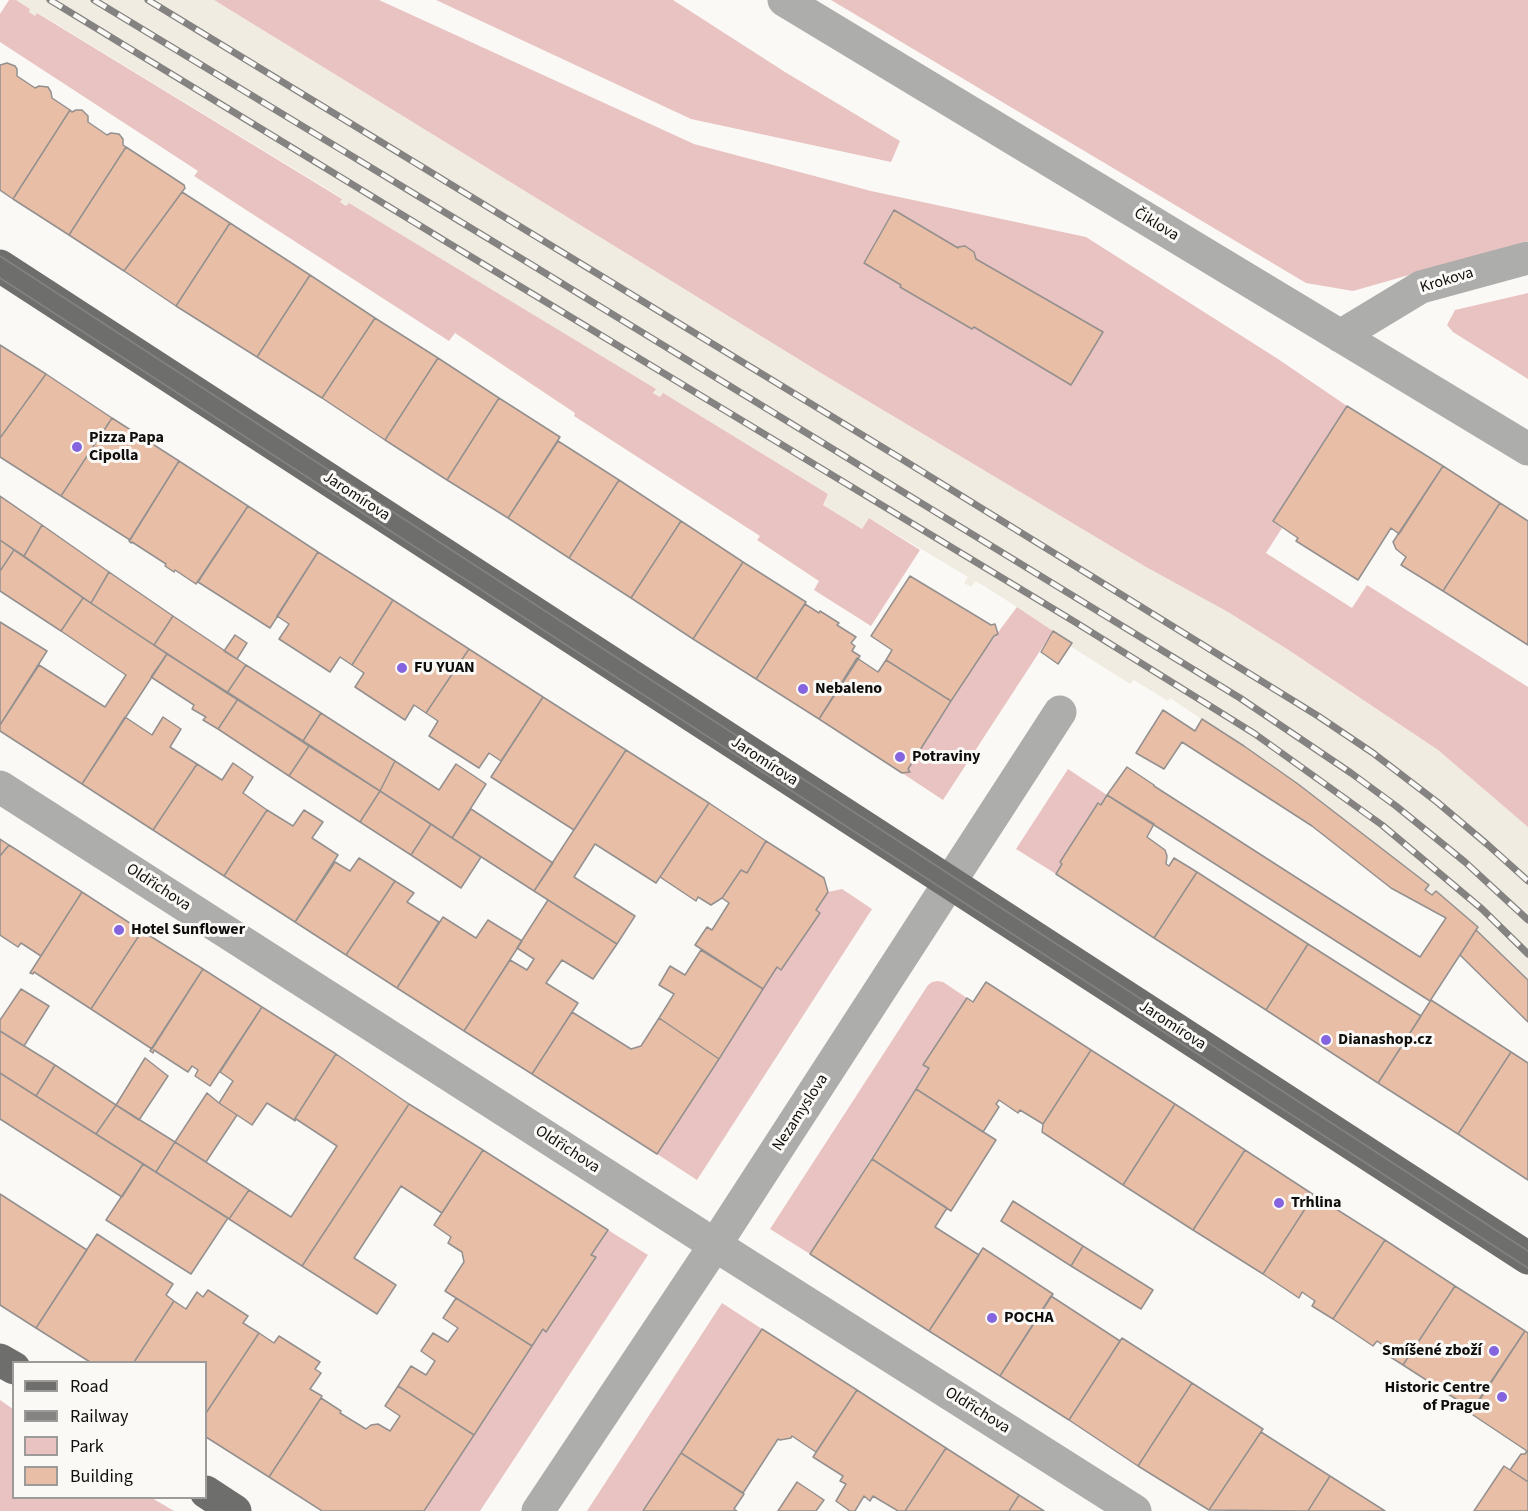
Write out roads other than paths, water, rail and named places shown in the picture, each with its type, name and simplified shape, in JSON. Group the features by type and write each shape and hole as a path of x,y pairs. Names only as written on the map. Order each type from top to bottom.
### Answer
{"main road":[{"name":"Jaromírova","path":"0,266 1528,1258"},
{"path":"207,1493 235,1511"}],"street":[{"name":"Čiklova","path":"784,0 1528,449"},
{"name":"Krokova","path":"1340,336 1421,287 1528,258"},
{"name":"Nezamyslova","path":"538,1511 715,1245 1060,712"},
{"name":"Oldřichova","path":"0,786 715,1245 1135,1511"}],"tram line":[{"path":"0,256 1528,1251"},
{"path":"0,278 1528,1268"}],"railway":[{"path":"50,0 1075,622 1255,734 1382,825 1482,909 1528,954"},
{"path":"94,0 1240,698 1396,806 1465,862 1528,920"},
{"path":"148,0 900,458 1318,716 1373,753 1437,802 1528,881"}],"place":[{"name":"Pizza Papa Cipolla","path":"77,447"},
{"name":"FU YUAN","path":"402,668"},
{"name":"Nebaleno","path":"803,689"},
{"name":"Potraviny","path":"900,757"},
{"name":"Hotel Sunflower","path":"119,930"},
{"name":"Dianashop.cz","path":"1326,1040"},
{"name":"Trhlina","path":"1279,1203"},
{"name":"POCHA","path":"992,1318"},
{"name":"Smíšené zboží","path":"1494,1351"},
{"name":"Historic Centre of Prague","path":"1502,1397"}]}
